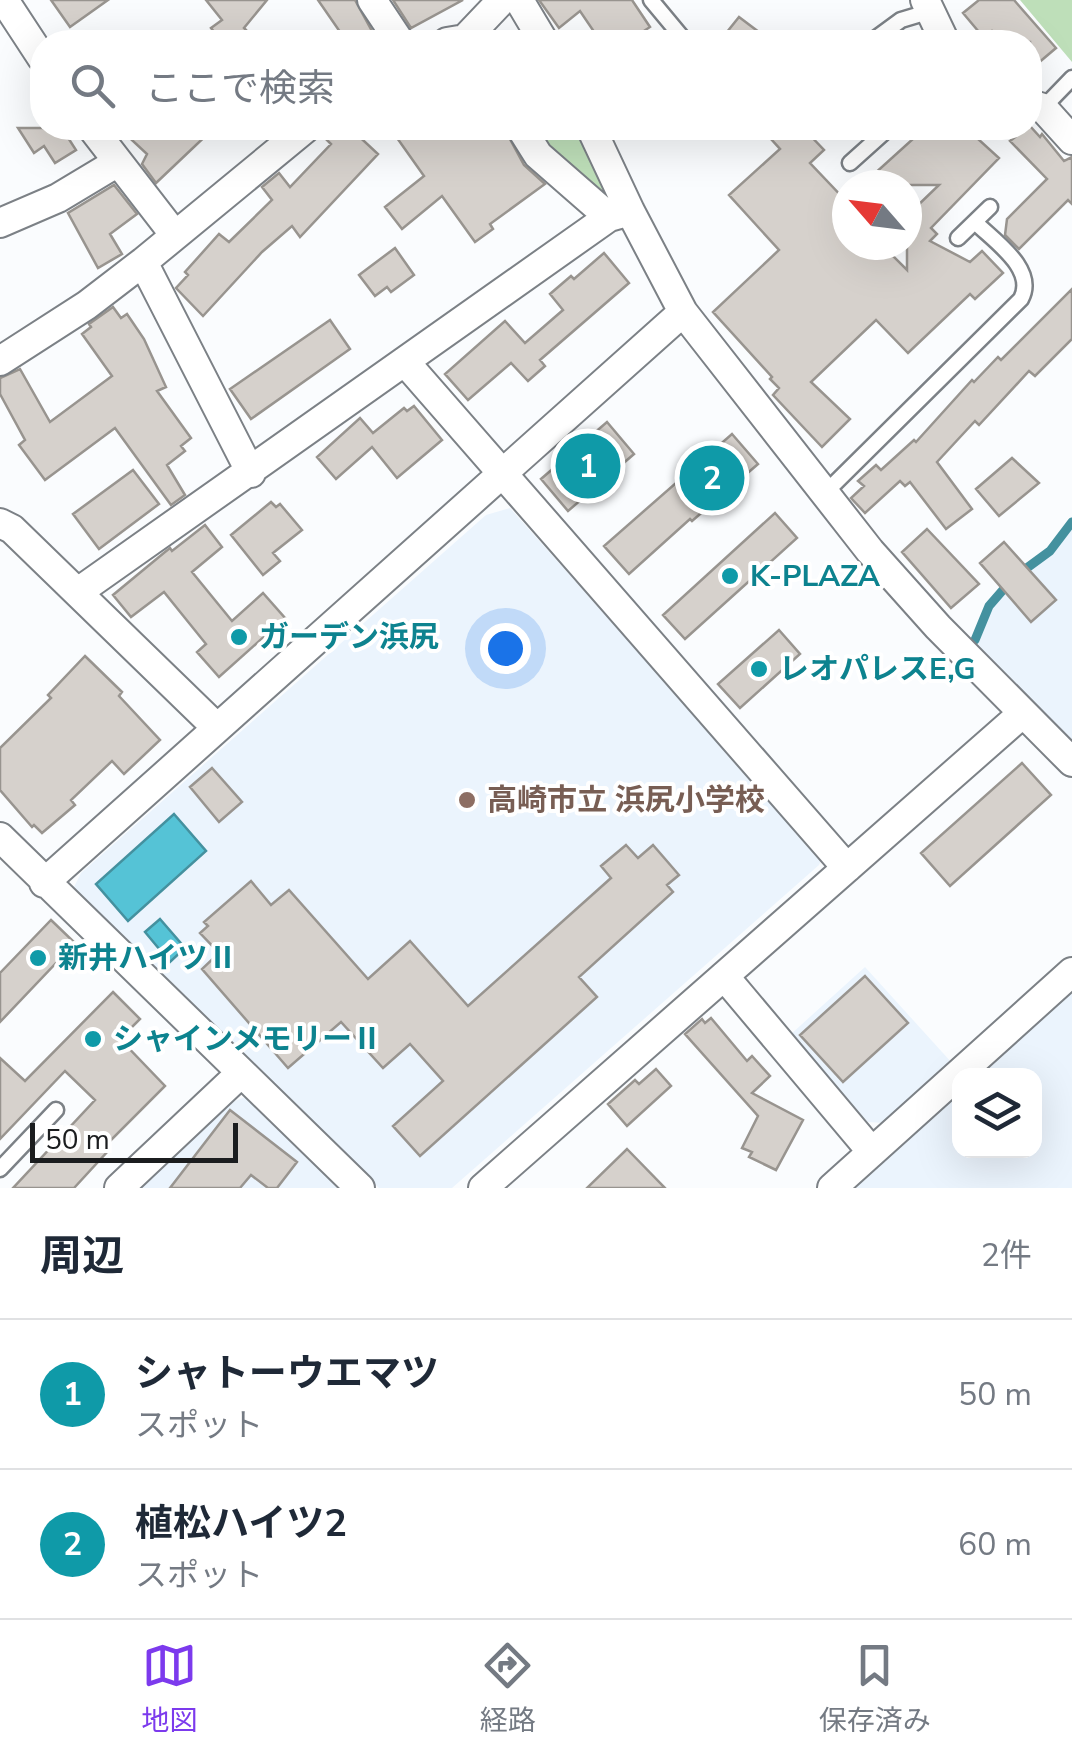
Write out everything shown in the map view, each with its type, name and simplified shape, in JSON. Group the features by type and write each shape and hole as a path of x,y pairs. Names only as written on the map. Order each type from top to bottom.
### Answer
{"street":[{"path":"4,0 30,40"},
{"path":"372,0 392,30"},
{"path":"471,30 502,0"},
{"path":"519,0 537,30"},
{"path":"928,5 939,30"},
{"path":"1042,112 1072,140"},
{"path":"101,140 174,234"},
{"path":"0,361 88,305 291,140"},
{"path":"528,140 538,155 619,214"},
{"path":"595,140 619,214 684,312 824,494 938,627 1072,762"},
{"path":"0,223 58,198 118,162"},
{"path":"78,592 619,214"},
{"path":"143,262 251,473"},
{"path":"44,883 684,312"},
{"path":"406,363 847,868"},
{"path":"0,524 12,529 218,728"},
{"path":"482,1188 1024,713"},
{"path":"0,837 360,1188"},
{"path":"832,1188 1072,972"},
{"path":"724,976 872,1152"},
{"path":"120,1188 241,1073"}],"lane":[{"path":"650,0 676,30"},
{"path":"887,30 928,5"},
{"path":"1042,101 1072,78"},
{"path":"850,163 876,140"},
{"path":"958,238 990,207"},
{"path":"824,494 1021,299 1026,285 1023,272 974,222"},
{"path":"0,1169 56,1110"}],"shaded area":[{"name":"高崎市立 浜尻小学校","path":"510,508 822,858 819,865 452,1188 379,1188 72,891 81,873 486,515"},
{"path":"1072,528 1072,740 978,645 993,606 1055,551"},
{"path":"865,967 952,1063 884,1123 868,1122 790,1035"},
{"path":"1072,990 1072,1188 851,1188 952,1097 952,1158 1042,1158 1042,1068 985,1068"},
{"path":"245,1097 338,1188 139,1188 230,1103"}],"green space":[{"path":"1020,0 1072,0 1072,62"},
{"path":"538,140 583,140 607,199 539,148"}],"water":[{"path":"174,814 206,851 128,921 96,884"},
{"path":"160,919 185,948 170,962 145,932"}],"building":[{"path":"51,0 108,0 70,27"},
{"path":"206,0 267,0 246,30 213,30 222,20"},
{"path":"318,0 355,0 371,30 339,30"},
{"path":"393,0 463,0 411,28"},
{"path":"539,0 632,0 650,27 593,30 580,11 559,28"},
{"path":"979,0 1014,0 1040,30 977,30 963,13"},
{"path":"739,17 756,30 729,30"},
{"path":"1042,32 1056,48 1042,60"},
{"path":"18,128 30,128 30,140 70,140 76,150 55,163 44,146 34,153"},
{"path":"1042,134 1064,161 1072,157 1072,204 1068,200 1019,249 1005,235 1007,219 1047,179 1010,141 1042,140"},
{"path":"132,140 201,140 156,183 142,164 147,154"},
{"path":"327,140 363,140 378,154 300,237 292,226 262,252 203,316 176,288 188,275 185,272 219,234 229,242 272,200 262,187 279,173 290,187 331,144"},
{"path":"398,140 510,140 524,165 545,184 490,224 493,229 475,242 442,196 402,229 385,207 424,176"},
{"path":"772,140 814,140 824,150 810,163 832,186 832,260 897,260 907,270 907,260 922,260 922,201 939,185 922,185 922,170 879,170 912,140 979,140 999,158 931,228 937,234 930,241 970,262 982,251 1003,273 975,299 970,294 908,353 876,320 811,382 850,419 822,447 773,395 779,388 772,377 713,312 779,250 729,195 780,149"},
{"path":"114,185 137,214 110,234 122,254 98,268 68,213"},
{"path":"395,248 414,275 391,292 387,287 375,296 359,275"},
{"path":"604,253 629,283 540,360 545,366 528,381 511,363 468,400 445,374 505,321 525,343 563,310 550,294"},
{"path":"1072,289 1072,339 1035,376 1029,371 979,425 975,421 937,462 972,509 946,529 910,482 905,486 900,481 865,513 851,498 864,486 858,481 876,465 881,470 916,442 972,380 998,357 1001,360"},
{"path":"113,307 121,318 127,314 144,339 166,387 157,391 191,438 181,446 185,451 167,465 185,495 171,505 115,428 45,480 19,445 25,440 0,394 0,378 20,369 50,422 112,376 82,334"},
{"path":"330,320 350,349 251,419 230,389"},
{"path":"414,406 442,440 397,478 372,447 336,479 317,457 360,418 373,433 404,408 407,411"},
{"path":"607,422 634,454 568,511 541,479"},
{"path":"732,434 758,464 629,574 604,546"},
{"path":"1012,458 1039,483 999,516 976,489"},
{"path":"133,470 159,504 99,549 73,514"},
{"path":"271,502 276,507 280,504 302,530 273,553 280,561 263,575 231,535"},
{"name":"K-PLAZA","path":"775,513 797,538 685,639 663,615"},
{"path":"205,525 222,547 192,572 232,621 263,593 285,618 219,677 197,652 206,644 164,592 131,617 113,595"},
{"path":"927,529 979,584 951,608 902,552"},
{"path":"1004,542 1056,600 1031,622 980,563"},
{"name":"レオパレスE,G","path":"779,630 800,654 740,708 718,684"},
{"path":"85,656 122,692 119,696 160,740 124,774 112,761 71,800 75,805 42,833 0,790 0,748 51,698 48,695"},
{"path":"1022,763 1051,795 950,886 921,853"},
{"path":"212,768 242,802 219,822 190,787"},
{"path":"626,845 638,858 653,845 679,875 667,885 673,892 579,977 597,997 420,1156 393,1126 443,1081 410,1044 383,1068 341,1022 288,1068 202,969 219,953 200,933 208,926 204,922 251,881 271,905 289,890 368,979 410,941 468,1006 611,878 601,866"},
{"name":"新井ハイツⅡ","path":"51,920 75,943 0,1022 0,973"},
{"path":"865,976 908,1023 843,1082 800,1035"},
{"path":"113,992 140,1019 120,1039 165,1086 104,1147 108,1151 74,1188 13,1188 95,1100 65,1071 0,1139 0,1058 25,1081"},
{"path":"711,1018 747,1061 752,1056 770,1076 752,1093 803,1120 776,1170 749,1157 752,1152 742,1148 758,1116 685,1034 702,1019 705,1023"},
{"path":"656,1069 671,1086 627,1126 608,1104 635,1080 639,1084"},
{"path":"230,1110 297,1162 277,1188 268,1188 251,1175 240,1188 170,1188"},
{"path":"627,1149 665,1188 587,1188"}],"waterway":[{"path":"1020,573 1050,551 1072,522"},
{"path":"975,640 989,606 1009,583"}],"place":[{"name":"シャトーウエマツ","path":"588,466"},
{"name":"植松ハイツ2","path":"712,478"},
{"name":"K-PLAZA","path":"730,576"},
{"name":"ガーデン浜尻","path":"239,637"},
{"name":"レオパレスE,G","path":"759,669"},
{"name":"高崎市立 浜尻小学校","path":"467,800"},
{"name":"新井ハイツⅡ","path":"38,958"},
{"name":"シャインメモリーⅡ","path":"93,1039"}]}
